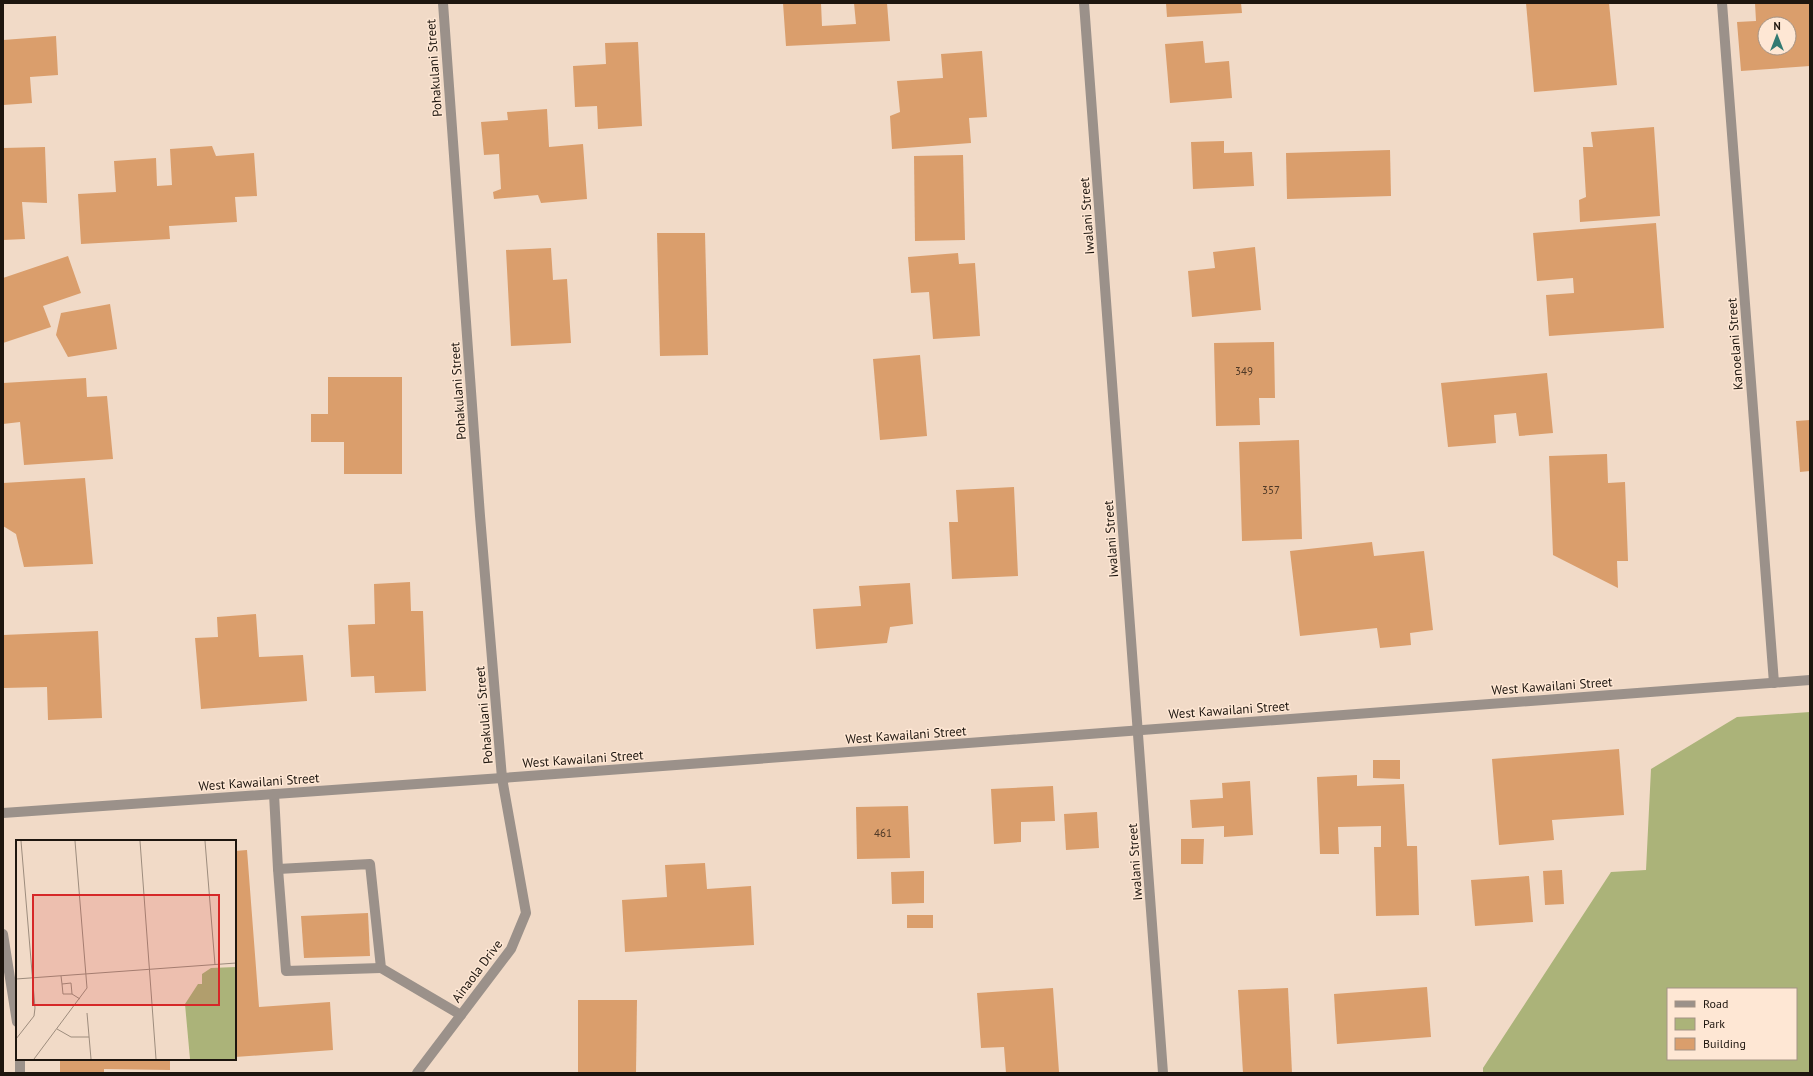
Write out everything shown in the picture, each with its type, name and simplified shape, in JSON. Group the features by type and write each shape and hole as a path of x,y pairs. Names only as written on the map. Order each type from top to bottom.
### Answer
{"street":[{"name":"Pohakulani Street","path":"443,3 480,516 502,778"},
{"name":"Iwalani Street","path":"1084,3 1163,1073"},
{"name":"Kanoelani Street","path":"1722,3 1774,683"},
{"name":"West Kawailani Street","path":"3,813 502,778 1810,680"},
{"name":"Ainaola Drive","path":"416,1073 511,949 526,913 502,778"},
{"path":"274,794 286,971 381,968 461,1015"},
{"path":"278,869 370,864 381,968"},
{"path":"3,934 16,1016"},
{"path":"20,1060 20,1073"}],"green space":[{"path":"1810,712 1810,1073 1483,1073 1483,1068 1611,872 1646,870 1651,769 1737,717"}],"building":[{"path":"783,3 821,3 822,26 856,24 854,3 887,3 890,41 786,46"},
{"path":"1166,3 1241,3 1242,13 1167,17"},
{"path":"1526,3 1609,3 1617,85 1534,92"},
{"path":"1755,3 1810,3 1810,66 1741,71 1737,22 1756,21"},
{"path":"56,36 58,75 30,77 32,103 3,105 3,40"},
{"path":"1203,41 1205,63 1229,61 1232,98 1170,103 1165,44"},
{"path":"638,42 642,126 598,129 597,106 575,107 573,66 606,64 605,43"},
{"path":"982,51 987,117 969,118 971,143 892,149 890,116 900,112 897,81 943,78 941,54"},
{"path":"547,109 549,147 583,144 587,199 541,203 538,195 494,199 493,192 501,189 499,154 484,155 481,122 508,120 507,112"},
{"path":"1654,127 1660,216 1580,222 1579,200 1586,197 1583,147 1593,147 1591,132"},
{"path":"1224,141 1224,153 1252,152 1254,186 1193,189 1191,142"},
{"path":"212,146 216,156 254,153 257,196 235,197 237,222 169,226 170,239 81,244 78,194 116,192 114,161 156,158 157,186 172,185 170,149"},
{"path":"45,147 47,203 22,202 25,239 3,240 3,148"},
{"path":"1390,150 1391,196 1287,199 1286,153"},
{"path":"963,155 965,240 915,241 914,156"},
{"path":"1656,223 1664,328 1549,336 1546,295 1574,293 1573,278 1537,281 1533,233"},
{"path":"657,233 705,233 708,355 660,356"},
{"path":"1255,247 1261,310 1192,317 1188,271 1215,268 1213,252"},
{"path":"551,248 553,280 567,279 571,343 511,346 506,250"},
{"path":"958,253 959,264 975,263 980,336 933,339 929,292 911,293 908,257"},
{"path":"68,256 81,293 43,306 51,327 3,343 3,278"},
{"path":"110,304 117,349 68,357 56,335 61,313"},
{"path":"1274,342 1275,398 1259,398 1260,425 1216,426 1214,343"},
{"path":"920,355 927,436 880,440 873,359"},
{"path":"1547,373 1553,433 1519,436 1516,413 1494,415 1496,443 1448,447 1441,383"},
{"path":"328,377 402,377 402,474 344,474 344,442 311,442 311,414 328,414"},
{"path":"86,378 87,397 107,396 113,459 24,465 20,422 3,424 3,383"},
{"path":"1810,420 1810,471 1800,472 1796,421"},
{"path":"1299,440 1302,539 1242,541 1239,442"},
{"path":"1607,454 1608,483 1625,482 1628,561 1617,561 1618,588 1553,555 1549,456"},
{"path":"85,478 93,564 24,567 16,534 3,526 3,483"},
{"path":"1014,487 1018,576 952,579 949,522 958,522 956,490"},
{"path":"1372,542 1374,556 1424,551 1433,630 1410,633 1411,645 1380,648 1377,628 1300,636 1290,551"},
{"path":"410,582 411,611 423,611 426,691 375,693 374,676 351,677 348,625 375,624 374,584"},
{"path":"910,583 913,624 890,627 887,643 816,649 813,609 861,606 859,586"},
{"path":"256,614 259,657 303,655 307,701 201,709 195,638 218,637 217,617"},
{"path":"98,631 102,718 48,720 47,687 3,688 3,635"},
{"path":"1619,749 1624,815 1552,820 1554,840 1499,845 1492,759"},
{"path":"1373,760 1400,760 1400,779 1373,778"},
{"path":"1357,775 1357,786 1404,784 1407,846 1417,846 1419,915 1376,916 1374,847 1381,847 1381,826 1338,827 1339,854 1320,854 1317,777"},
{"path":"1250,781 1253,835 1224,837 1224,826 1192,828 1190,800 1223,798 1222,783"},
{"path":"1053,786 1055,821 1021,822 1021,842 994,844 991,789"},
{"path":"908,806 910,858 857,859 856,807"},
{"path":"1097,812 1099,848 1066,850 1064,814"},
{"path":"1181,839 1204,839 1203,864 1181,864"},
{"path":"247,850 259,1007 330,1002 333,1050 236,1057 236,851"},
{"path":"705,863 707,889 751,886 754,945 625,952 622,900 667,897 665,865"},
{"path":"1562,870 1564,904 1545,905 1543,871"},
{"path":"924,871 924,903 892,904 891,872"},
{"path":"1529,876 1533,922 1475,926 1471,880"},
{"path":"368,913 370,956 304,958 301,916"},
{"path":"907,915 933,915 933,928 907,928"},
{"path":"1427,987 1431,1037 1337,1044 1334,994"},
{"path":"1053,988 1059,1072 1006,1073 1004,1047 981,1048 977,993"},
{"path":"1288,988 1292,1073 1243,1073 1238,990"},
{"path":"578,1000 637,1000 636,1073 578,1073"},
{"path":"60,1060 170,1060 170,1070 104,1069 104,1073 60,1073"}]}
